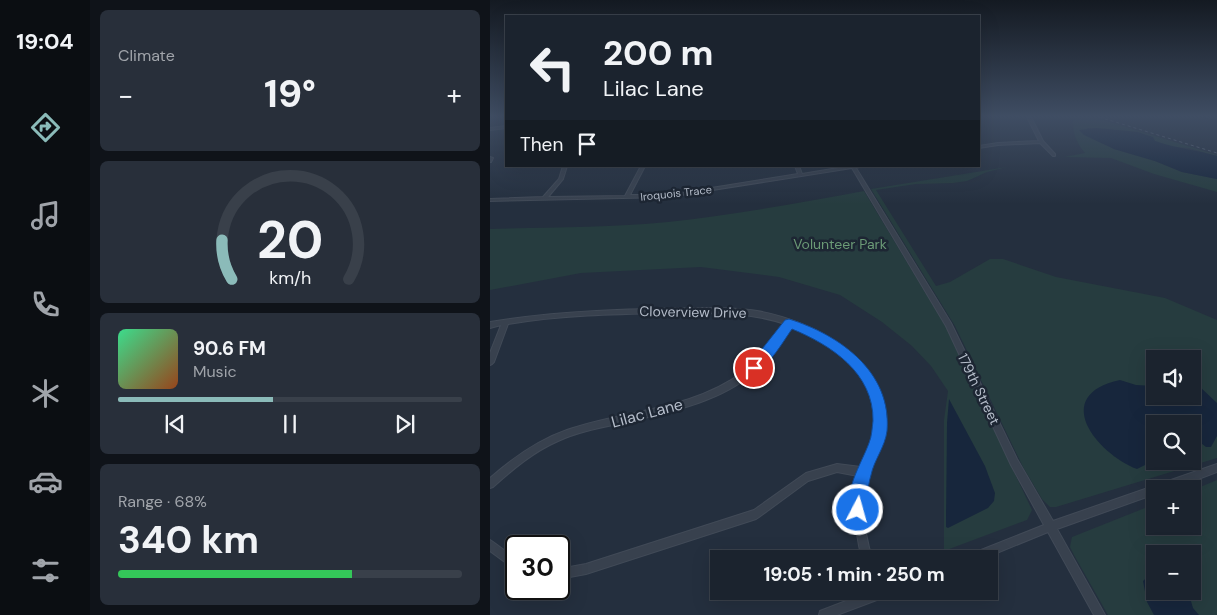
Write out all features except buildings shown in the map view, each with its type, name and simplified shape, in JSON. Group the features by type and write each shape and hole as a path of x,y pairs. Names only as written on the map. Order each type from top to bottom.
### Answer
{"street":[{"path":"1045,146 1054,155"},
{"path":"544,199 558,183 566,167"},
{"path":"626,197 642,167"},
{"path":"797,167 801,176"},
{"name":"Iroquois Trace","path":"490,200 674,196 856,167"},
{"name":"179th Street","path":"856,167 949,325 1014,462 1100,615"},
{"name":"Cloverview Drive","path":"490,325 579,312 716,310 760,314 811,332 836,347 854,360 871,382 880,411 877,444 863,472 858,500 861,539 865,550"},
{"path":"490,362 506,322"},
{"name":"Lilac Lane","path":"490,484 529,453 567,434 691,401 719,390 744,375 762,360 789,323"},
{"path":"570,572 586,569 756,514 806,477 837,468 863,472"},
{"path":"1184,480 1217,468"},
{"path":"992,550 1146,493"},
{"path":"490,544 505,556"},
{"path":"824,615 861,600"}],"green space":[{"path":"1080,146 1110,146 1114,149 1155,161 1182,172 1217,179 1217,192 1154,174 1111,158 1064,157 1085,153"},
{"path":"1168,146 1187,146 1217,156 1189,148"},
{"path":"1007,167 987,172 967,181 916,184 876,190 936,286 950,282 990,259 1003,259 1056,277 1165,298 1217,320 1217,458 1201,463 1201,415 1146,415 1146,470 1178,470 1056,507 1050,507 1042,499 1023,467 955,326 871,189"},
{"name":"Volunteer Park","path":"864,191 946,327 1032,510 1027,520 944,550 944,420 948,391 931,366 912,346 882,322 840,295 779,277 701,267 581,273 490,290 490,229 646,224 791,204"},
{"path":"1217,480 1217,615 1108,615 1070,547 1072,537 1146,508 1146,535 1201,535 1201,487"}],"water":[{"path":"1107,146 1174,146 1217,156 1217,179 1182,172 1155,161"},
{"path":"1120,380 1136,385 1146,386 1146,405 1201,405 1201,388 1217,403 1217,436 1211,447 1206,447 1201,443 1201,415 1146,415 1146,464 1137,469 1107,450 1095,438 1087,424 1084,411 1087,398 1099,387"},
{"path":"949,399 985,466 995,493 994,501 988,508 948,528 946,527 946,519"},
{"path":"1146,578 1146,597 1143,581"},
{"path":"1147,600 1191,600 1193,608 1199,615 1154,615"}],"railway":[{"path":"1193,146 1217,153"}],"route":[{"path":"754,368 789,323 811,332 836,347 854,360 868,376 878,400 880,411 879,432 877,444 863,472 858,510"}]}
